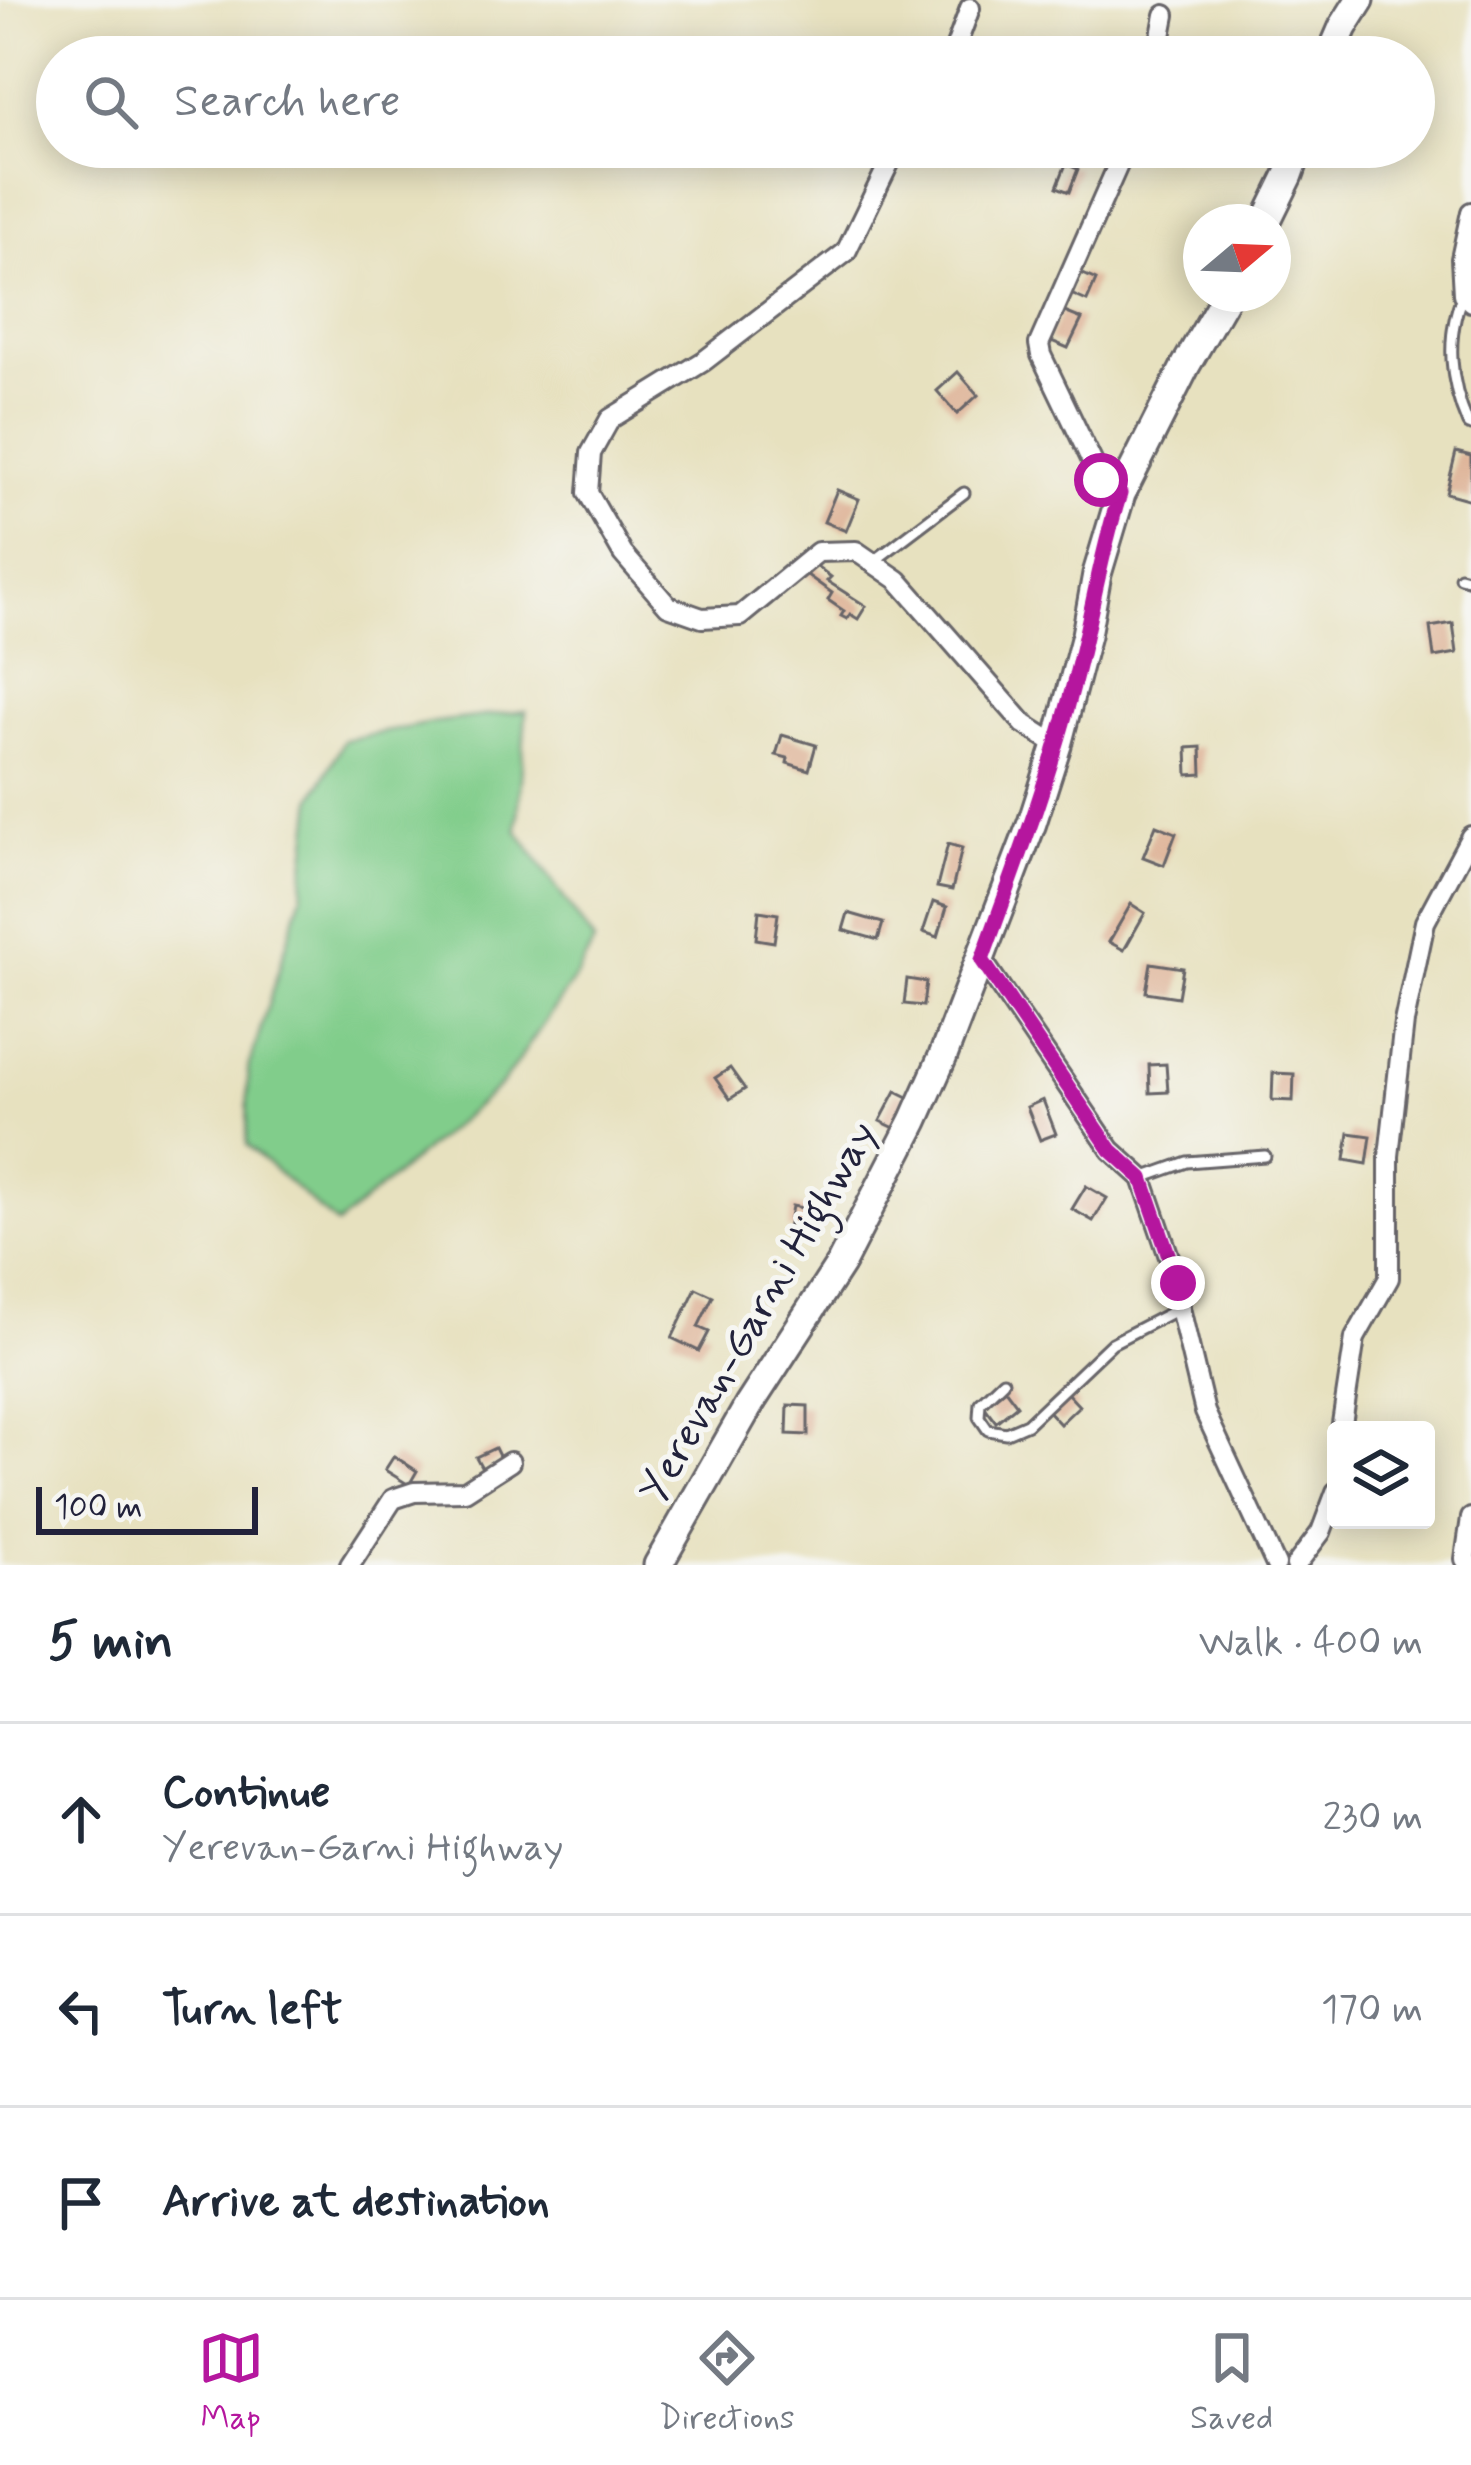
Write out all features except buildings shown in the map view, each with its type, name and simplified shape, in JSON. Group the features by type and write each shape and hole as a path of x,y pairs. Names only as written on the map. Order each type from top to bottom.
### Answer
{"main road":[{"path":"1341,36 1360,0"},
{"path":"1275,204 1292,168"},
{"name":"Yerevan-Garni Highway","path":"658,1565 748,1405 841,1263 914,1120 982,960 1032,823 1057,745 1120,494 1217,312"}],"street":[{"path":"960,36 970,8"},
{"path":"1160,36 1165,15"},
{"path":"887,168 846,252 704,361 610,419 591,453 588,493 622,554 668,606 702,618 740,616 818,552 856,550 898,580 1024,724 1057,745"},
{"path":"1117,168 1039,344 1101,480 1120,494"},
{"path":"1467,298 1461,259 1471,212"},
{"path":"1342,1421 1355,1338 1389,1277 1389,1156 1404,1022 1425,922 1471,836"},
{"path":"982,960 1111,1150 1142,1178 1178,1283 1205,1412 1276,1565"},
{"path":"350,1565 393,1499 414,1492 465,1491 510,1462"},
{"path":"1296,1565 1327,1516"},
{"path":"1469,1565 1465,1559 1471,1518"}],"lane":[{"path":"1467,298 1455,314 1452,353 1455,395 1471,425"},
{"path":"873,562 964,493"},
{"path":"1142,1178 1187,1162 1265,1156"},
{"path":"1004,1381 980,1403 980,1417 988,1430 1006,1433 1027,1424 1112,1342 1180,1308"}],"green space":[{"path":"526,711 517,830 594,942 577,975 502,1084 337,1225 247,1145 248,1070 302,894 313,798 344,740"}],"route":[{"path":"1101,480 1120,494 1097,574 1086,635 1057,745 982,960 1111,1150 1142,1178 1178,1283"}]}
